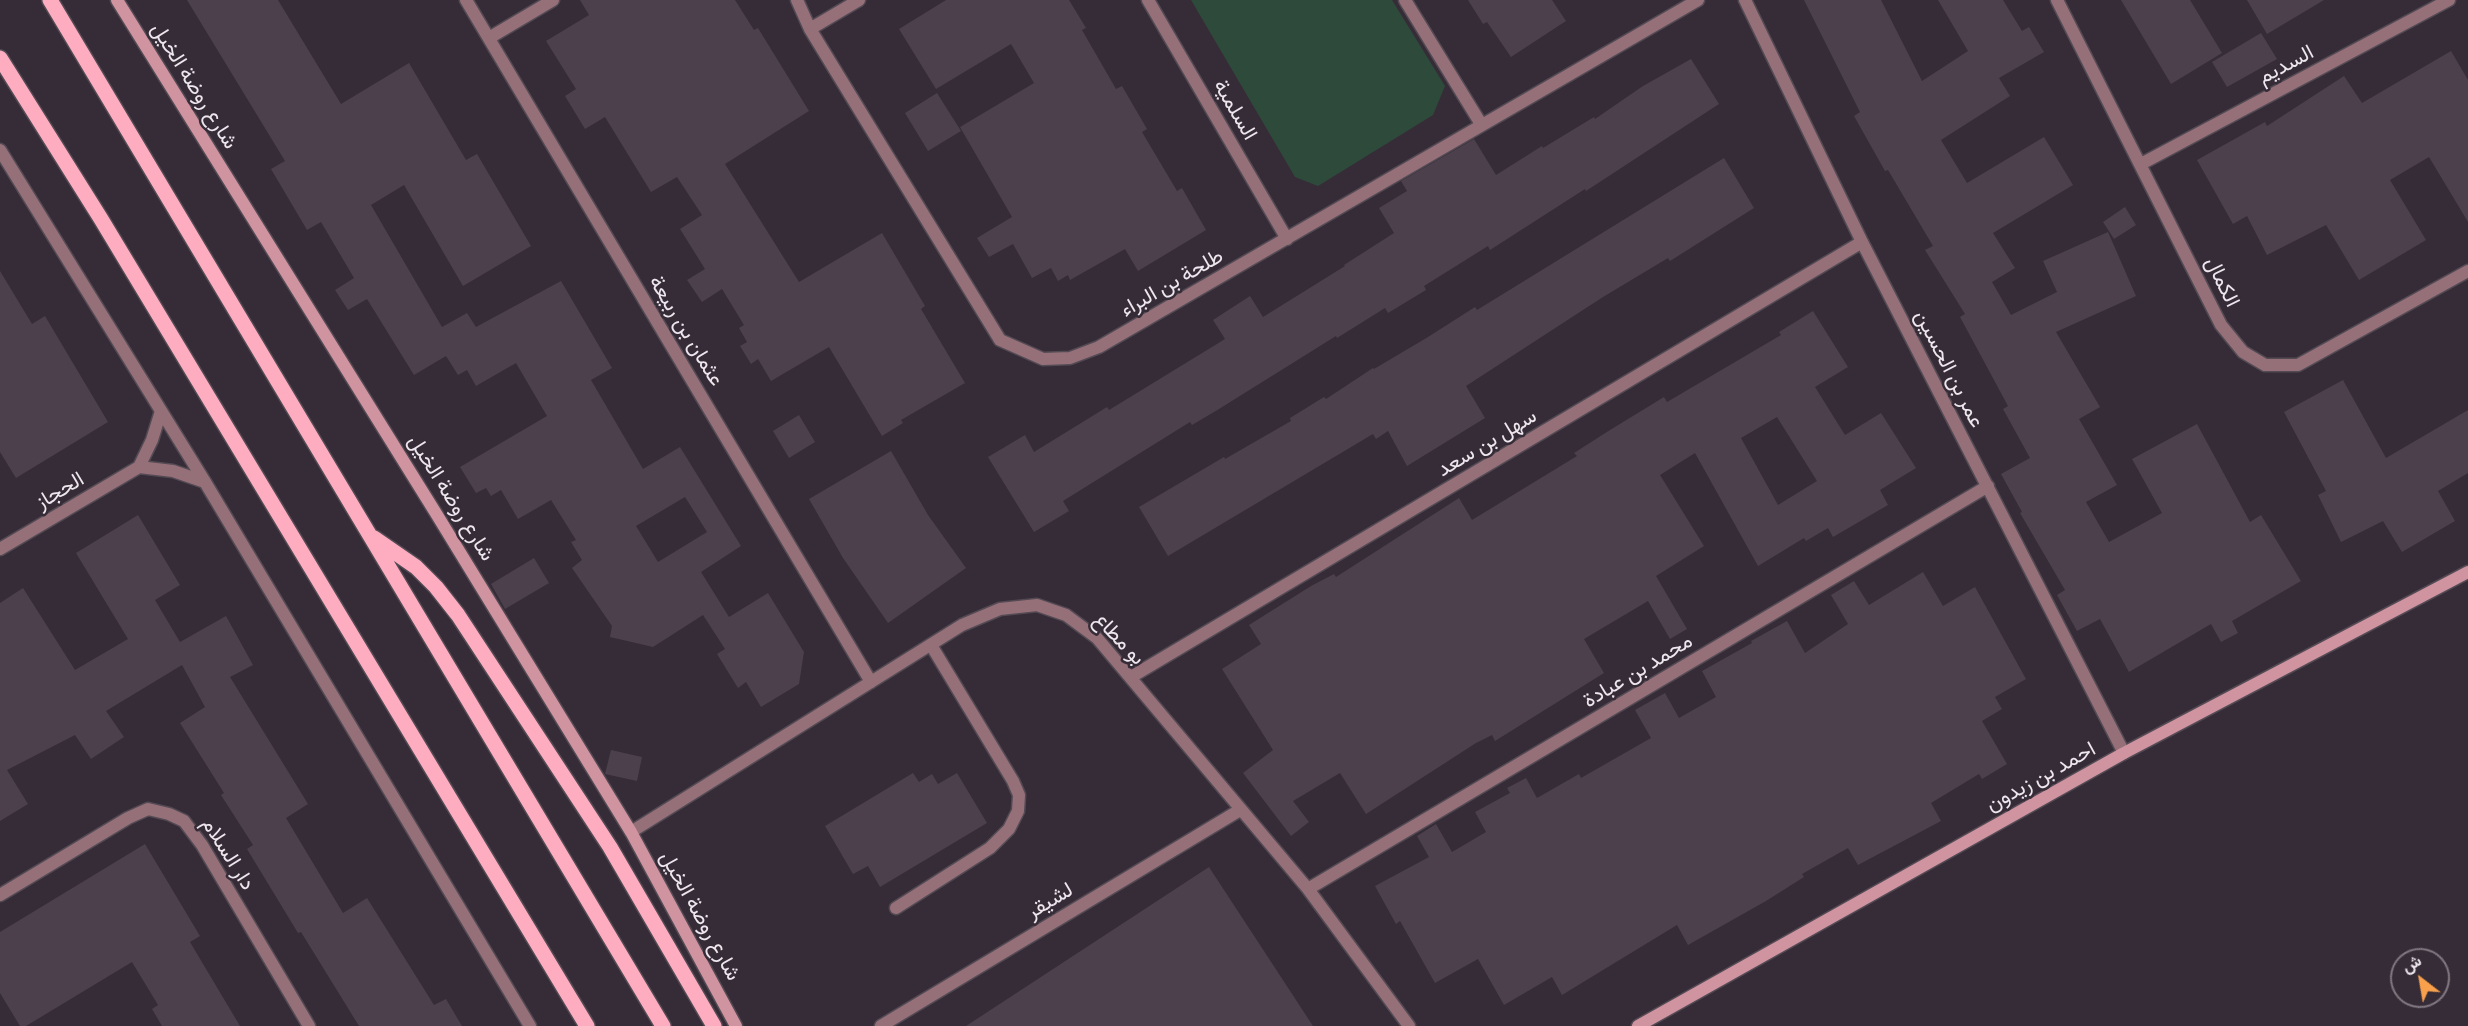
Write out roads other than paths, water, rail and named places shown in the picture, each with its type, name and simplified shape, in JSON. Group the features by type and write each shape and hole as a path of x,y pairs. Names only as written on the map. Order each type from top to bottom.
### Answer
{"main road":[{"path":"50,0 663,1026"},
{"path":"0,58 101,219 587,1026"},
{"path":"370,536 416,567 436,587 458,615 610,847 714,1026"}],"street":[{"name":"شارع روضة الخيل","path":"117,0 631,832 736,1026"},
{"name":"عثمان بن ربيعة","path":"466,0 871,682"},
{"path":"489,38 553,0"},
{"name":"طلحة بن البراء","path":"797,0 810,29 1000,340 1043,359 1070,358 1099,347 1698,0"},
{"path":"810,29 859,0"},
{"name":"السلمية","path":"1148,0 1287,239"},
{"path":"1405,0 1481,124"},
{"name":"عمر بن الحسين","path":"1745,0 1862,242 2124,753"},
{"name":"الكمال","path":"2057,0 2221,325 2243,352 2265,365 2298,365 2468,271"},
{"name":"السديم","path":"2141,164 2449,0"},
{"path":"0,150 205,482 530,1026"},
{"name":"سهل بن سعد","path":"1131,677 1862,242"},
{"path":"161,411 152,440 139,467 172,471 205,482"},
{"name":"الحجاز","path":"0,549 139,467"},
{"name":"محمد بن عبادة","path":"1308,889 1988,486"},
{"name":"احمد بن زيدون","path":"1638,1026 2124,753 2468,572"},
{"name":"بو مطاع","path":"631,832 962,626 1000,609 1037,605 1066,615 1097,638 1308,889 1409,1026"},
{"path":"896,908 990,848 1010,829 1018,811 1018,795 1013,781 931,645"},
{"name":"دار السلام","path":"0,895 128,818 148,809 168,814 184,821 202,845 309,1026"},
{"name":"لشيقر","path":"881,1026 1240,810"}]}
